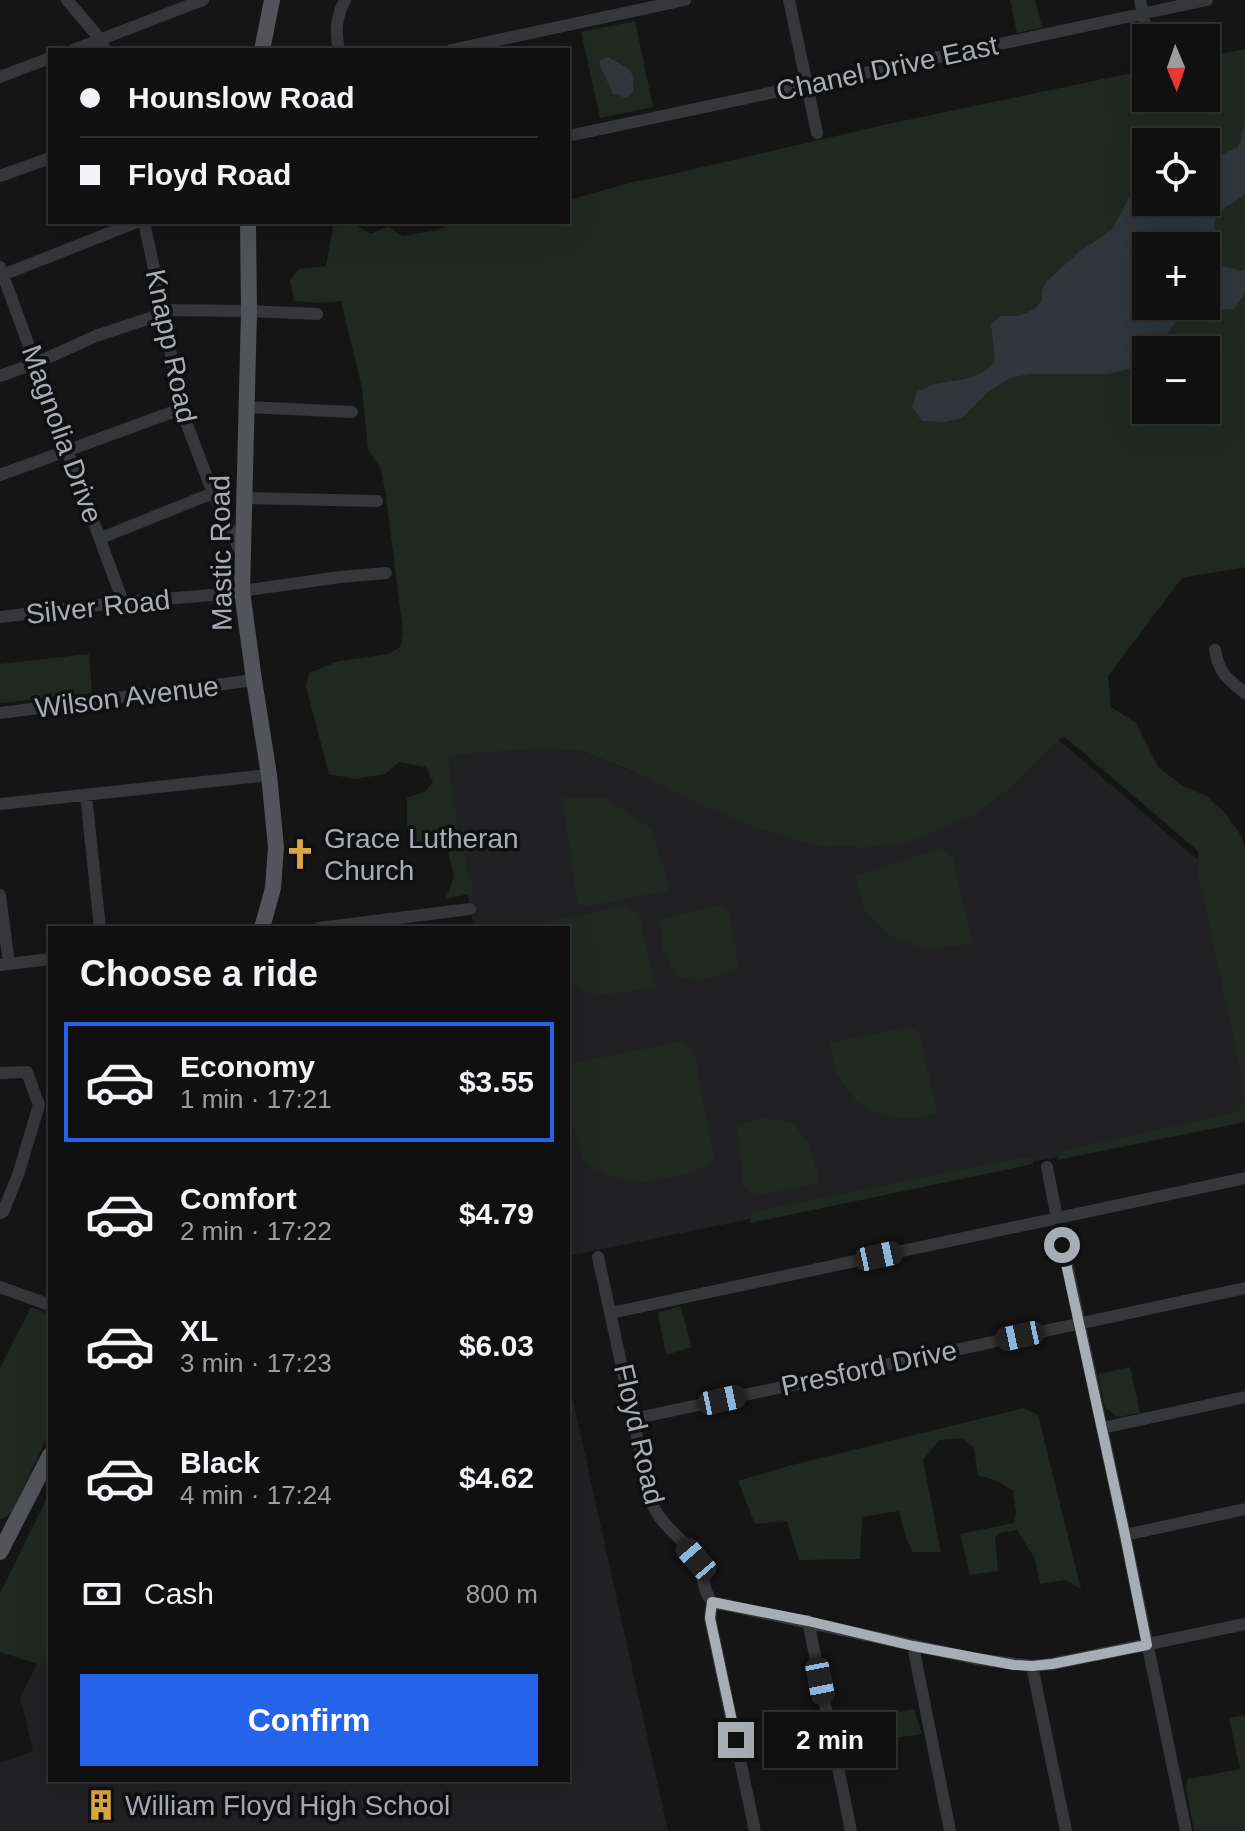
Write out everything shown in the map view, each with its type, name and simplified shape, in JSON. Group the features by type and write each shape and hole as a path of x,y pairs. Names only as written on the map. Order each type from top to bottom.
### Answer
{"main road":[{"path":"262,48 272,0"},
{"name":"Mastic Road","path":"248,224 249,311 242,591 276,829 273,888 263,926"},
{"path":"0,1552 48,1459"}],"street":[{"path":"67,0 103,45 203,0"},
{"path":"339,48 336,26 345,0"},
{"path":"460,48 685,0"},
{"path":"789,0 817,133"},
{"path":"1140,0 1145,24"},
{"name":"Chanel Drive East","path":"570,136 1207,0"},
{"path":"0,77 48,59"},
{"path":"0,176 48,159"},
{"path":"1,273 132,224"},
{"name":"Knapp Road","path":"144,224 181,409 213,493 243,555"},
{"name":"Magnolia Drive","path":"1,273 123,602"},
{"path":"0,376 96,336 150,318 163,310 317,314"},
{"path":"247,407 352,412"},
{"path":"0,475 181,409"},
{"path":"101,538 213,493"},
{"path":"244,498 377,501"},
{"name":"Silver Road","path":"0,617 386,573"},
{"path":"1215,650 1218,666 1226,678 1245,693"},
{"name":"Wilson Avenue","path":"0,713 254,680"},
{"path":"0,804 269,775"},
{"path":"86,795 100,926"},
{"path":"0,895 4,965 48,959"},
{"path":"335,926 470,909"},
{"path":"0,1073 27,1072 39,1105 18,1175 0,1213"},
{"path":"1047,1167 1186,1831"},
{"path":"611,1313 1245,1178"},
{"name":"Floyd Road","path":"598,1257 656,1514 696,1559 705,1595 712,1602 710,1618 755,1831"},
{"path":"0,1287 48,1304"},
{"name":"Presford Drive","path":"633,1419 1245,1288"},
{"path":"1102,1428 1245,1397"},
{"path":"1125,1535 1245,1509"},
{"path":"712,1602 977,1659 1032,1666 1245,1624"},
{"path":"808,1621 851,1831"},
{"path":"913,1646 950,1831"},
{"path":"1032,1666 1066,1831"}],"shaded area":[{"path":"1010,0 1035,0 1042,27 1017,33"},
{"path":"635,21 653,107 600,118 581,32"},
{"path":"1245,49 1245,567 1182,578 1108,676 1111,707 1136,723 1158,767 1182,785 1206,796 1226,814 1242,837 1245,849 1245,1092 1199,879 1198,851 1066,738 1061,738 1010,789 976,814 905,844 863,848 823,847 755,828 637,773 581,751 543,748 448,757 459,837 474,893 445,899 454,878 447,845 407,840 407,798 426,791 433,782 426,767 399,762 385,774 355,779 329,774 306,687 309,673 339,661 389,654 401,646 403,632 381,469 368,450 362,388 341,301 294,301 290,280 299,269 326,266 333,227 354,224 371,234 388,226 402,236 438,230 452,224 570,224 570,199 637,181 1132,73 1132,112 1220,112 1220,54"},
{"path":"608,57 631,72 633,92 627,98 613,94 600,65 600,60"},
{"path":"1245,119 1245,194 1220,212 1220,155 1238,147"},
{"path":"1132,195 1132,216 1217,216 1215,232 1132,232 1132,320 1178,320 1166,336 1132,336 1132,368 1108,374 1029,374 1010,378 987,393 962,418 945,422 922,421 912,407 917,392 933,385 976,376 989,368 995,361 991,324 1002,316 1019,316 1035,309 1042,300 1047,281 1079,252 1112,230"},
{"path":"1220,256 1223,266 1241,271 1245,269 1245,293 1234,309 1220,310"},
{"path":"89,654 92,693 0,703 0,664"},
{"path":"437,739 568,746 669,786 1010,789 1059,740 1207,868 1245,1068 1245,1119 570,1256 570,926 474,926"},
{"path":"562,798 605,798 650,827 669,890 584,907 577,902"},
{"path":"940,848 953,858 973,944 925,949 891,936 865,910 855,876"},
{"path":"720,905 729,910 739,969 700,980 677,978 662,948 660,919"},
{"path":"624,906 639,914 656,987 595,993 574,986 570,980 570,926 551,926 550,921"},
{"path":"910,1027 919,1033 938,1114 905,1119 878,1114 856,1101 837,1075 829,1043"},
{"path":"682,1041 694,1051 715,1161 692,1173 646,1182 618,1179 586,1165 574,1128 570,1064"},
{"path":"1245,1099 1245,1122 1057,1160 1059,1152 1237,1112"},
{"path":"761,1118 792,1122 809,1144 820,1182 758,1196 744,1188 736,1126"},
{"path":"1024,1157 1033,1158 1033,1164 750,1223 751,1214 758,1211"},
{"path":"680,1306 692,1347 666,1355 658,1313"},
{"path":"31,1307 48,1314 48,1436 12,1511 0,1519 0,1368"},
{"path":"1130,1367 1140,1413 1118,1417 1105,1408 1098,1374"},
{"path":"570,1386 668,1831 0,1831 0,1763 33,1751 20,1698 48,1643 48,1782 570,1782"},
{"path":"1024,1408 1038,1415 1081,1589 1066,1580 1040,1584 1035,1559 1017,1530 995,1537 998,1571 970,1575 960,1534 1014,1523 1016,1513 1013,1491 998,1481 978,1475 974,1448 962,1438 939,1440 923,1460 941,1552 912,1552 899,1511 861,1517 860,1559 799,1560 787,1521 755,1524 738,1481 792,1465"},
{"path":"48,1496 48,1647 41,1665 0,1652 0,1593"},
{"path":"914,1709 922,1734 881,1740 875,1716"},
{"path":"1245,1715 1245,1831 1194,1831 1186,1786 1188,1779 1240,1769 1229,1718"}],"place":[{"name":"Grace Lutheran Church","path":"300,854"},
{"name":"William Floyd High School","path":"101,1805"}],"route":[{"path":"736,1740 710,1618 712,1602 1014,1665 1052,1664 1147,1645 1062,1245"}]}
